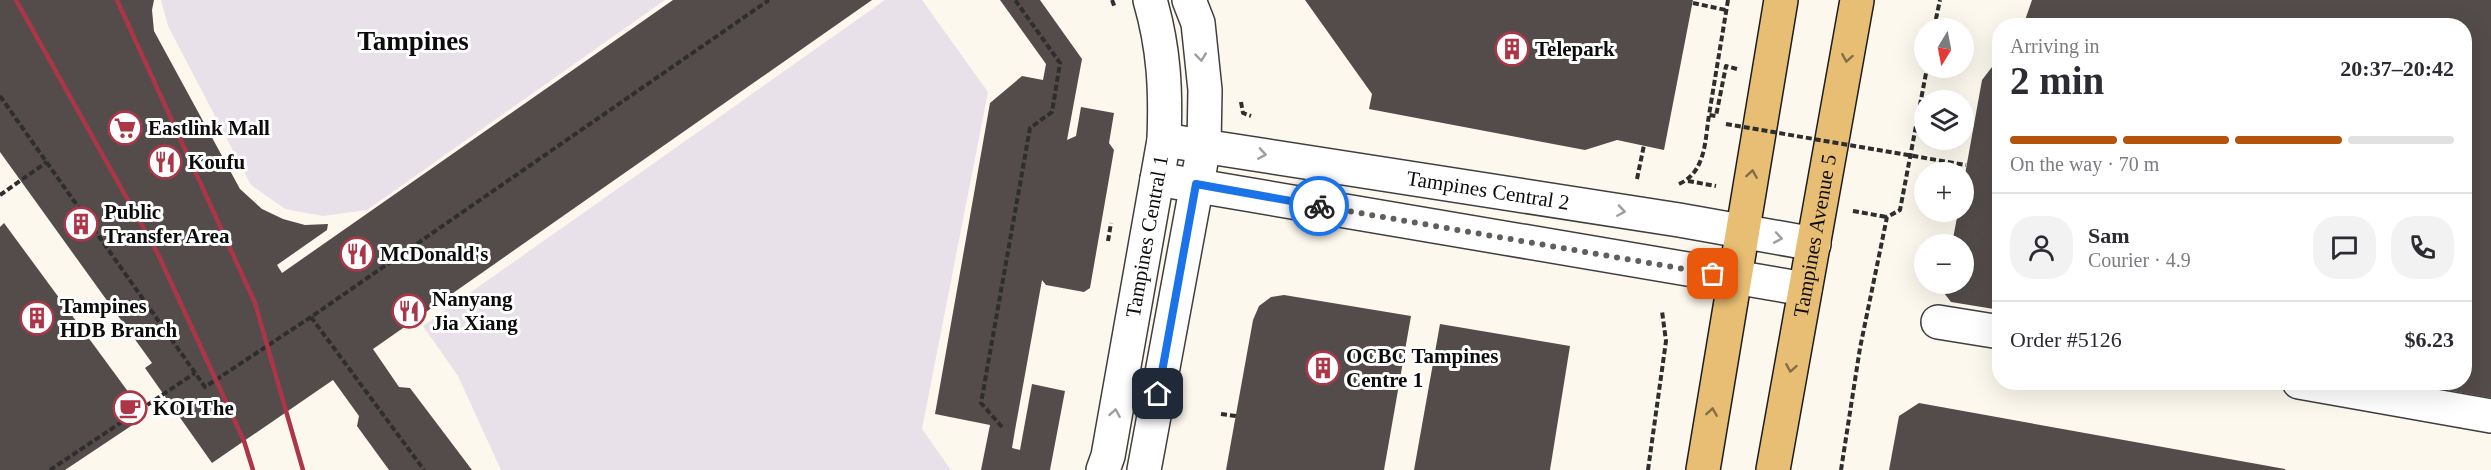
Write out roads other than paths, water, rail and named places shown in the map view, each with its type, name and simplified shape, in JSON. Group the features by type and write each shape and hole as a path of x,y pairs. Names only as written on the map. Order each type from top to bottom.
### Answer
{"main road":[{"path":"1703,470 1781,0"},
{"name":"Tampines Avenue 5","path":"1773,470 1857,0"}],"street":[{"name":"Tampines Central 1","path":"1103,470 1108,456 1164,140 1166,93 1160,34 1150,0"},
{"name":"Tampines Central 1","path":"1144,470 1204,146 1205,90 1198,23 1190,0"},
{"name":"Tampines Central 2","path":"1164,140 1814,244"},
{"name":"Tampines Central 2","path":"1157,179 1805,290"},
{"path":"1938,322 1992,331"},
{"path":"2344,390 2491,416"}],"railway":[{"path":"16,0 158,254 244,441 253,470"},
{"path":"117,0 255,303 303,470"}],"place":[{"name":"Telepark","path":"1512,49"},
{"name":"Eastlink Mall","path":"125,128"},
{"name":"Koufu","path":"165,162"},
{"name":"Public Transfer Area","path":"81,224"},
{"name":"McDonald's","path":"357,254"},
{"name":"Nanyang Jia Xiang","path":"409,311"},
{"name":"Tampines HDB Branch","path":"37,318"},
{"name":"OCBC Tampines Centre 1","path":"1323,368"},
{"name":"KOI The","path":"130,408"}],"district":[{"name":"Tampines","path":"413,41"}]}
